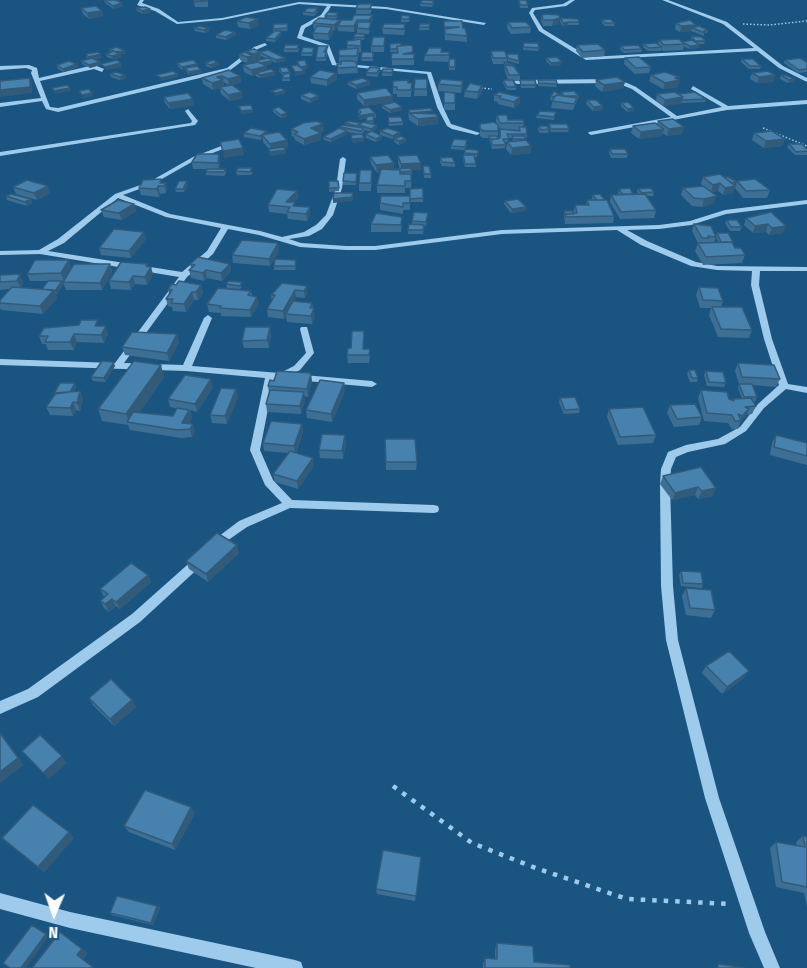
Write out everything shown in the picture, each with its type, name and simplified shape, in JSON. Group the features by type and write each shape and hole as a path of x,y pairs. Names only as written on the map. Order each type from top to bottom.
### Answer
{"street":[{"path":"142,0 139,4 157,10 177,23 222,19 298,2 329,6 387,8 484,24"},
{"path":"573,0 564,5 534,9 531,13 541,30 588,59 759,49"},
{"path":"664,0 725,23 781,67 807,80"},
{"path":"329,6 323,16 303,27 299,37 324,44 331,53 334,64 429,73 440,107 449,125 477,133"},
{"path":"0,68 32,67 35,69 43,99 48,108 58,110 229,69 256,48 265,44"},
{"path":"331,53 339,53"},
{"path":"37,80 94,67 102,70"},
{"path":"517,82 618,81 634,88 675,117"},
{"path":"693,88 727,108"},
{"path":"0,105 43,99"},
{"path":"591,134 727,108 807,102"},
{"path":"0,154 193,124 195,121 188,111"},
{"path":"40,252 61,241 117,195 151,183 195,158 239,141"},
{"path":"278,239 306,234 319,227 329,215 339,188 342,159"},
{"path":"117,195 168,216 300,245 375,248 502,232 691,223 724,212 807,202"},
{"path":"616,227 644,243 694,264 717,268 807,269"},
{"path":"119,364 184,275 210,252 225,228"},
{"path":"0,253 40,252 184,275"},
{"path":"756,268 755,285 768,339 784,386"},
{"path":"186,368 208,318"},
{"path":"281,377 297,368 310,353 304,329"},
{"path":"0,362 119,364 372,384"},
{"path":"270,375 255,450 269,482 288,504"},
{"path":"784,386 807,390"},
{"path":"772,968 747,904 712,798 672,640 667,586 666,469 672,455 686,449 721,442 743,429 761,406 784,386"},
{"path":"0,708 33,693 136,618 243,524 288,504 434,509"},
{"path":"0,901 91,925 296,968"}],"path":[{"path":"725,23 769,25 807,17"},
{"path":"800,20 807,21"},
{"path":"474,87 492,88"},
{"path":"763,128 807,146"},
{"path":"393,786 472,843 627,899 747,904"}],"building":[{"path":"104,0 116,0 122,3 113,6"},
{"path":"423,0 434,1 432,4 420,3"},
{"path":"519,0 526,0 528,5 520,5"},
{"path":"358,4 372,4 370,9 356,9"},
{"path":"96,6 102,11 87,13 81,8"},
{"path":"136,8 150,9 142,11"},
{"path":"308,8 318,8 314,13 303,12"},
{"path":"328,12 338,13 336,16 325,16"},
{"path":"354,15 373,15 369,20 357,20 354,26 338,26 341,20 352,20"},
{"path":"402,15 410,16 409,19 401,19"},
{"path":"542,15 559,15 560,18 543,20"},
{"path":"246,17 258,19 249,23 237,21"},
{"path":"319,18 340,20 334,25 313,23"},
{"path":"561,18 578,19 579,22 563,23"},
{"path":"610,19 615,23 605,23 602,20"},
{"path":"690,20 696,25 681,26 676,23"},
{"path":"444,21 462,21 467,36 445,34 445,29 459,27 444,27"},
{"path":"358,22 371,22 369,29 357,28"},
{"path":"508,22 526,22 531,27 512,28"},
{"path":"274,24 288,24 287,28 273,29"},
{"path":"384,24 405,24 404,29 382,28"},
{"path":"420,24 430,24 429,27 419,27"},
{"path":"199,26 209,28 204,30 194,28"},
{"path":"317,26 332,27 328,34 313,33"},
{"path":"699,26 708,30 704,31 705,33 692,28"},
{"path":"225,30 235,32 226,37 216,35"},
{"path":"275,31 282,31 275,39 266,38"},
{"path":"355,34 365,34 364,37 354,37"},
{"path":"691,36 702,37 705,41 695,41"},
{"path":"373,37 385,37 384,46 371,46"},
{"path":"361,39 361,46 347,45 347,41"},
{"path":"679,39 684,44 664,45 659,40"},
{"path":"692,40 700,45 690,46 682,42"},
{"path":"401,43 397,49 390,49 390,44"},
{"path":"523,43 538,43 539,48 524,47"},
{"path":"656,43 662,47 649,48 643,44"},
{"path":"598,44 605,50 583,52 577,45"},
{"path":"285,45 299,45 297,49 284,49"},
{"path":"412,45 413,52 403,54 414,54 414,59 391,59 392,53 398,53 397,46"},
{"path":"638,45 642,49 624,50 621,46"},
{"path":"318,46 328,46 324,52 326,52 325,58 316,58"},
{"path":"117,47 125,51 115,52 120,54 112,56 106,54 114,51 109,49"},
{"path":"303,47 314,48 312,53 301,53"},
{"path":"358,48 357,56 339,56 339,50"},
{"path":"429,48 442,48 441,52 449,52 449,55 425,55"},
{"path":"254,49 260,52 253,54 246,51"},
{"path":"268,50 285,58 276,60 259,52"},
{"path":"491,51 505,51 507,58 493,58"},
{"path":"98,52 101,54 88,57 86,54"},
{"path":"245,52 253,56 247,57 239,54"},
{"path":"362,52 373,52 373,58 361,58"},
{"path":"507,54 518,54 519,61 508,58"},
{"path":"557,57 562,62 551,63 546,58"},
{"path":"639,57 651,67 636,68 625,58"},
{"path":"92,58 100,62 89,65 81,61"},
{"path":"268,58 272,61 246,63"},
{"path":"800,58 807,62 807,69 799,70 785,60"},
{"path":"449,59 455,59 455,67 449,67"},
{"path":"742,59 753,59 761,66 750,66"},
{"path":"117,60 121,63 105,67 100,64"},
{"path":"193,60 197,64 182,67 177,63"},
{"path":"213,60 218,62 210,65 205,63"},
{"path":"305,60 307,66 300,67 297,61"},
{"path":"69,61 77,64 63,69 57,65"},
{"path":"341,61 356,62 357,67 338,68 337,64 341,64"},
{"path":"258,62 267,66 251,70 243,65"},
{"path":"297,65 305,71 295,72 291,66"},
{"path":"505,65 513,65 520,75 509,75"},
{"path":"197,66 201,70 189,72 185,68"},
{"path":"287,67 290,72 282,73 279,68"},
{"path":"370,67 380,68 377,73 366,73"},
{"path":"271,69 275,72 260,75 256,73"},
{"path":"383,69 393,69 392,73 382,72"},
{"path":"229,70 240,76 228,79 222,76 217,77 223,80 212,83 202,78"},
{"path":"320,70 336,73 327,80 310,77"},
{"path":"173,71 178,74 161,78 156,75"},
{"path":"768,71 775,75 759,77 752,73"},
{"path":"116,72 125,75 120,77 110,74"},
{"path":"665,72 679,77 675,78 680,80 665,83 651,75"},
{"path":"290,73 290,78 282,78 284,74"},
{"path":"781,75 786,75 794,79 789,80"},
{"path":"617,77 625,82 604,85 596,80"},
{"path":"30,78 30,87 0,90 0,81"},
{"path":"362,78 370,81 356,85 348,82"},
{"path":"415,79 427,79 427,89 414,89"},
{"path":"441,79 463,81 461,86 438,84"},
{"path":"408,80 408,83 412,83 411,90 397,90 397,87 393,87 393,81"},
{"path":"503,80 513,80 516,87 507,87"},
{"path":"520,80 535,80 536,85 521,85"},
{"path":"538,80 556,80 557,84 539,83"},
{"path":"470,83 482,86 478,92 465,91"},
{"path":"67,85 70,88 54,91 52,88"},
{"path":"232,85 242,92 228,95 220,87"},
{"path":"281,88 285,91 275,93 271,91"},
{"path":"386,88 393,96 364,100 357,93"},
{"path":"89,89 92,93 82,95 79,91"},
{"path":"554,91 559,94 555,97 551,96"},
{"path":"574,91 579,96 564,96 561,92"},
{"path":"310,92 319,96 310,99 301,95"},
{"path":"444,92 455,93 455,103 444,103"},
{"path":"499,92 520,97 514,102 494,95"},
{"path":"675,92 683,97 665,100 657,94"},
{"path":"695,92 706,99 682,100 683,97 679,94"},
{"path":"188,93 193,99 168,103 164,97"},
{"path":"556,95 577,98 574,104 552,101"},
{"path":"587,100 596,100 603,106 594,107"},
{"path":"395,102 402,107 390,110 382,105"},
{"path":"628,102 634,108 628,109 621,103"},
{"path":"251,105 253,110 241,111 239,106"},
{"path":"279,107 287,113 281,115 273,109"},
{"path":"369,107 376,114 358,116 361,112 358,109"},
{"path":"431,108 433,111 410,113 408,110"},
{"path":"540,111 556,112 554,117 537,115"},
{"path":"409,113 436,114 438,117 418,119"},
{"path":"497,115 507,115 508,120 523,120 524,123 500,123"},
{"path":"367,116 374,116 373,121 366,121"},
{"path":"388,117 401,117 403,122 389,123"},
{"path":"673,119 684,127 669,129 658,121"},
{"path":"317,121 323,124 311,128 321,133 304,139 294,134 298,132 291,129 303,123"},
{"path":"349,121 360,123 357,126 345,123"},
{"path":"363,122 377,125 371,129 359,125"},
{"path":"494,122 498,125 498,131 480,129 480,124"},
{"path":"655,123 664,129 641,132 633,126"},
{"path":"549,124 567,124 569,129 551,129"},
{"path":"343,125 364,128 361,131 340,127"},
{"path":"539,126 547,126 549,129 541,130"},
{"path":"519,127 526,127 527,134 507,134 509,139 503,139 506,145 492,145 491,140 500,138 500,129 520,131"},
{"path":"251,128 267,131 260,136 244,133"},
{"path":"339,128 347,131 331,139 323,137"},
{"path":"387,128 400,132 393,136 380,131"},
{"path":"372,131 382,136 376,139 365,134"},
{"path":"772,131 785,139 766,141 754,133"},
{"path":"279,132 287,140 270,144 262,135"},
{"path":"362,134 364,138 352,139 351,135"},
{"path":"401,136 406,139 399,141 394,139"},
{"path":"489,136 497,136 498,139 490,139"},
{"path":"512,136 525,136 525,139 513,139"},
{"path":"239,139 243,148 223,151 220,142"},
{"path":"454,139 467,140 465,147 451,146"},
{"path":"526,140 531,146 512,148 507,142"},
{"path":"789,144 802,144 807,151 796,152"},
{"path":"284,147 286,150 270,152 269,149"},
{"path":"465,149 478,150 478,154 465,153"},
{"path":"610,149 625,149 628,154 612,154"},
{"path":"197,154 219,154 218,163 192,162"},
{"path":"388,155 394,163 376,165 370,157"},
{"path":"417,155 421,163 401,164 398,156"},
{"path":"463,155 474,155 476,164 465,164"},
{"path":"452,157 455,163 442,162 440,158"},
{"path":"423,166 429,166 431,174 424,174"},
{"path":"238,168 252,168 250,172 236,171"},
{"path":"411,168 412,171 400,172 394,169"},
{"path":"207,169 226,169 224,172 206,172"},
{"path":"381,169 400,170 400,174 411,174 411,181 405,181 405,186 377,185"},
{"path":"360,170 372,170 371,183 359,183"},
{"path":"344,173 357,173 356,182 343,181"},
{"path":"720,174 735,186 725,188 720,183 713,185 703,177"},
{"path":"724,177 728,177 737,182 732,183"},
{"path":"161,179 160,183 166,183 164,186 158,186 157,189 139,188 143,180"},
{"path":"755,179 770,190 746,191 737,181"},
{"path":"27,180 48,186 34,193 13,187"},
{"path":"179,181 187,181 183,189 175,189"},
{"path":"329,181 338,181 339,188 329,188"},
{"path":"703,186 717,196 704,199 694,198 683,188"},
{"path":"423,188 423,198 410,199 410,189"},
{"path":"630,188 633,194 622,194 619,189"},
{"path":"651,188 654,192 642,193 638,189"},
{"path":"277,189 297,191 286,202 295,202 293,206 310,207 306,214 287,212 290,207 268,205"},
{"path":"334,193 353,193 352,197 333,199"},
{"path":"11,194 31,199 25,202 6,196"},
{"path":"600,194 605,200 597,200 592,195"},
{"path":"645,194 656,210 621,212 611,195"},
{"path":"381,196 410,196 410,203 403,203 403,207 380,203"},
{"path":"518,199 526,207 512,209 505,201"},
{"path":"118,200 134,204 119,213 101,210"},
{"path":"587,200 607,200 614,216 566,217 565,214 577,213 575,205 589,205"},
{"path":"564,211 572,211 574,214 566,214"},
{"path":"414,212 428,213 426,222 412,221"},
{"path":"771,212 786,226 772,228 768,224 755,226 746,218"},
{"path":"376,213 402,217 401,225 371,224"},
{"path":"727,220 737,220 742,227 731,227"},
{"path":"409,224 424,225 423,230 408,230"},
{"path":"694,224 711,226 716,237 702,238"},
{"path":"114,229 144,232 129,251 99,248"},
{"path":"717,233 728,233 733,242 721,242"},
{"path":"242,240 278,243 269,259 232,255"},
{"path":"732,242 735,248 741,248 745,255 706,257 698,243"},
{"path":"198,257 230,264 221,273 189,270 195,265 190,264"},
{"path":"275,259 296,260 295,266 274,266"},
{"path":"35,260 69,260 61,273 27,274"},
{"path":"121,262 148,264 146,266 151,267 145,277 133,276 129,282 109,281"},
{"path":"74,264 110,264 100,283 63,282"},
{"path":"20,274 17,281 0,282 0,275"},
{"path":"48,281 62,281 55,291 42,289"},
{"path":"179,281 201,285 196,292 192,292 184,304 171,303 173,299 166,299 172,290 168,289"},
{"path":"228,281 242,282 240,286 226,284"},
{"path":"282,283 307,286 304,291 295,290 283,311 267,309 275,295 271,295"},
{"path":"12,287 54,290 40,306 0,303"},
{"path":"699,287 718,288 723,301 703,300"},
{"path":"218,288 251,291 248,295 257,297 250,310 220,308 221,306 207,304"},
{"path":"293,301 312,303 310,308 314,308 311,316 286,314"},
{"path":"712,307 742,307 752,330 721,329"},
{"path":"81,320 98,320 95,326 106,326 101,335 74,334 70,342 45,342 48,336 39,336 44,328 79,325"},
{"path":"245,327 270,327 267,340 242,341"},
{"path":"352,331 364,331 363,349 370,349 369,355 347,355 348,348 351,348"},
{"path":"132,332 177,334 167,353 122,347"},
{"path":"102,361 114,362 104,378 91,377"},
{"path":"134,361 161,365 126,414 98,409"},
{"path":"738,363 774,365 780,379 742,377"},
{"path":"689,370 695,370 698,378 692,378"},
{"path":"277,371 311,373 307,389 268,386 270,380 274,381"},
{"path":"706,371 723,372 726,383 709,382"},
{"path":"185,375 211,379 195,404 168,399"},
{"path":"320,380 344,383 331,414 306,410"},
{"path":"60,383 75,383 70,392 54,394"},
{"path":"739,384 752,384 757,397 744,397"},
{"path":"221,388 236,389 225,416 210,415"},
{"path":"270,390 304,392 300,406 266,404"},
{"path":"701,390 727,392 729,399 734,401 733,399 751,398 756,406 745,407 749,409 742,416 738,414 741,421 735,421 732,415 707,413"},
{"path":"80,391 77,403 73,402 70,408 46,407 56,393"},
{"path":"575,397 580,409 565,410 560,398"},
{"path":"695,404 702,417 677,419 670,405"},
{"path":"643,407 656,435 620,437 609,409"},
{"path":"177,408 189,410 182,423 193,424 190,429 178,430 127,422 133,412 173,416"},
{"path":"271,421 302,424 294,446 263,443"},
{"path":"322,434 345,435 342,451 319,450"},
{"path":"776,435 807,443 807,456 774,447"},
{"path":"385,439 415,439 417,462 386,462"},
{"path":"290,451 313,458 297,481 273,474"},
{"path":"701,467 716,488 702,491 698,487 675,493 663,476"},
{"path":"217,533 237,545 206,574 186,561"},
{"path":"131,563 148,575 116,602 112,599 105,604 100,601 108,594 100,589"},
{"path":"681,571 701,572 703,584 683,583"},
{"path":"686,588 711,590 715,610 690,608"},
{"path":"729,651 749,671 727,687 706,666"},
{"path":"111,679 132,700 110,719 89,698"},
{"path":"0,733 18,758 0,772"},
{"path":"40,735 62,756 43,773 22,751"},
{"path":"145,790 191,807 172,844 124,826"},
{"path":"33,805 69,832 38,867 2,838"},
{"path":"803,836 807,837 807,887 782,882 776,842 805,847"},
{"path":"383,850 421,857 416,896 376,889"},
{"path":"117,896 157,906 151,923 110,913"},
{"path":"32,925 46,934 21,968 10,968 3,963"},
{"path":"60,932 82,949 77,955 94,968 32,968"},
{"path":"497,943 533,946 534,962 570,965 570,968 485,968 485,958 497,959"},
{"path":"718,964 745,968 718,968"}]}
